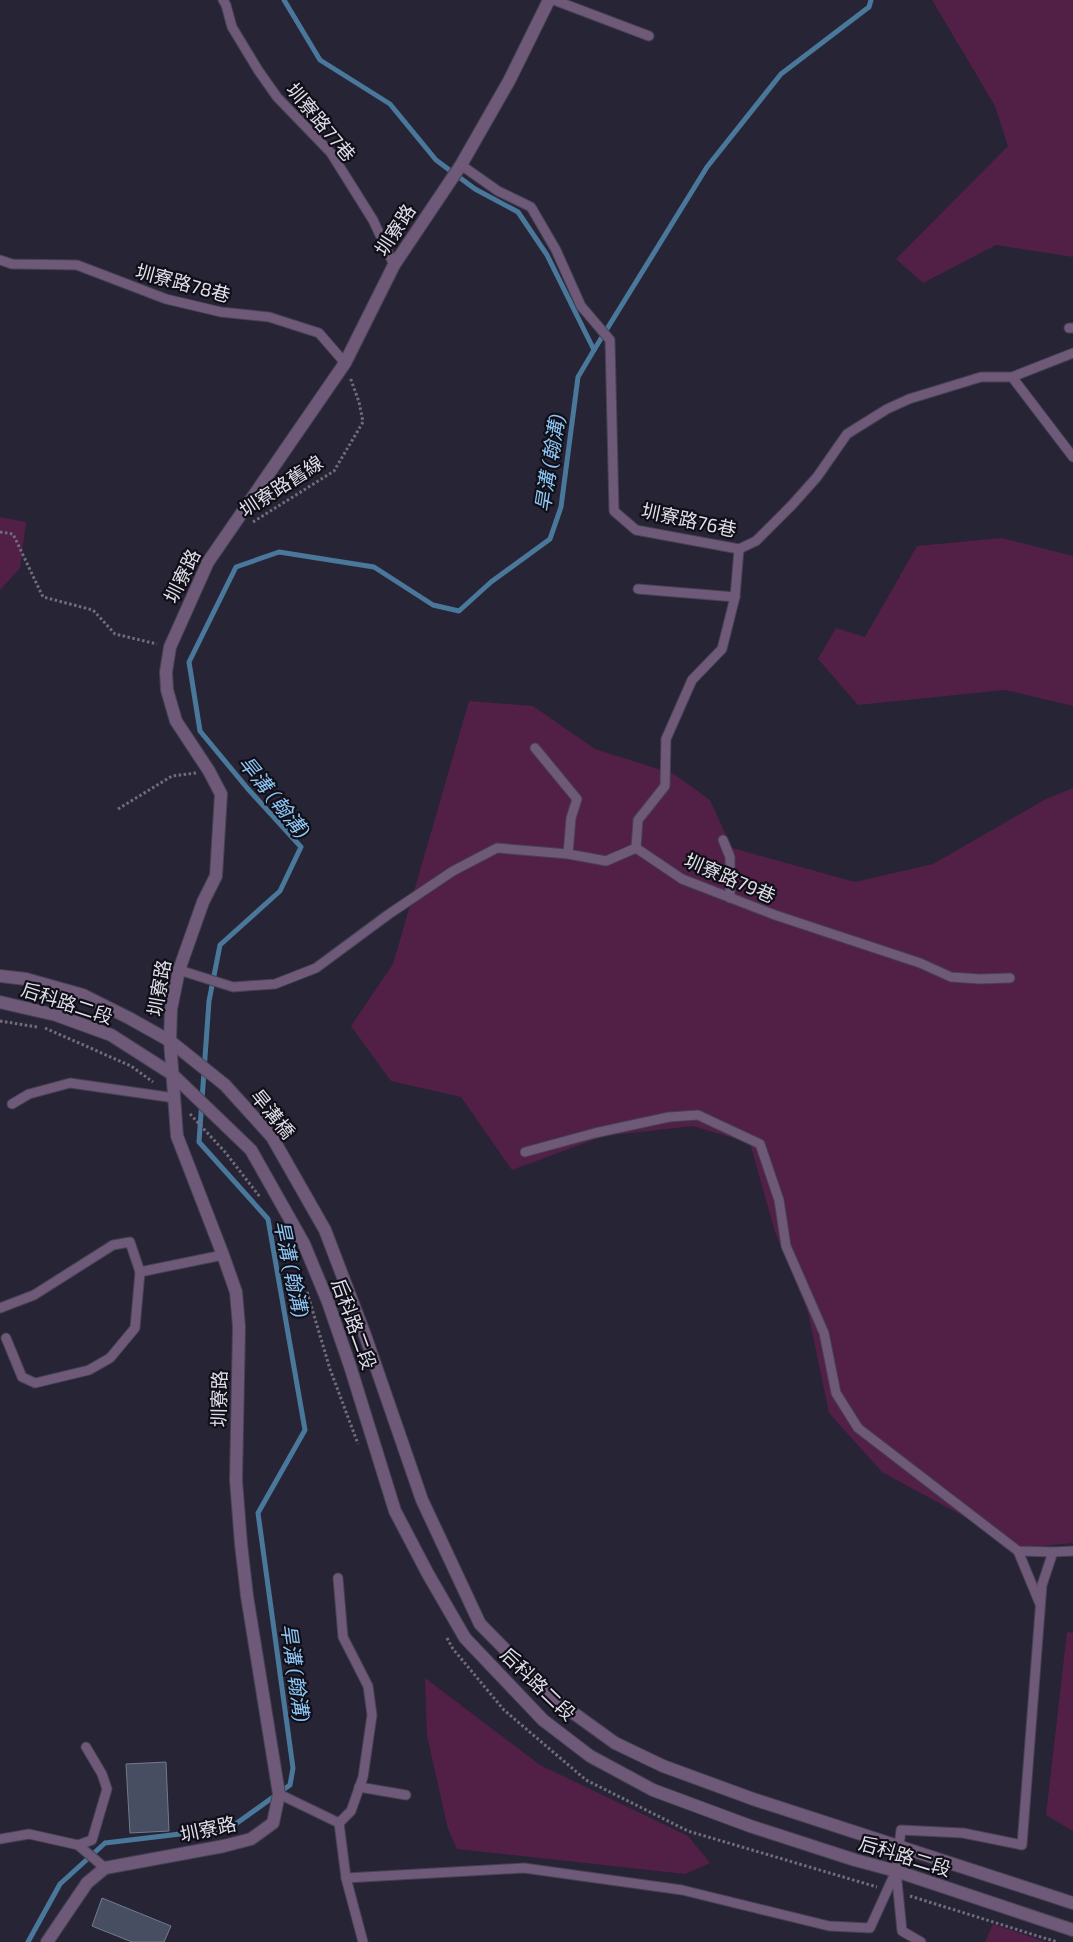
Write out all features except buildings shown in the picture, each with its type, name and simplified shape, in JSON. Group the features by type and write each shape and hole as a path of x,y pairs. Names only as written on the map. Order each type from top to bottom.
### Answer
{"street":[{"name":"圳寮路","path":"105,1868 224,1846 251,1839 273,1823 279,1794 247,1596 241,1544 236,1480 239,1327 236,1292 224,1255 177,1136 170,1041 172,1009 179,970 203,902 216,876 221,794 209,771 176,721 167,690 166,672 170,646 208,562 345,362 394,265 461,165 509,81 549,0"},
{"name":"后科路二段","path":"0,976 26,979 82,995 170,1041"},
{"name":"后科路二段","path":"0,1002 56,1015 111,1036 172,1074 251,1150 304,1244 328,1302 395,1511 428,1574 466,1638 543,1720 590,1756 653,1790 750,1826 855,1860 896,1871 1073,1930"},
{"name":"旱溝橋","path":"170,1041 225,1085 272,1138 325,1230"},
{"name":"后科路二段","path":"325,1230 365,1335 422,1500 480,1624 554,1699 614,1743 672,1770 753,1799 1073,1903"},
{"path":"48,1942 87,1883 105,1868"}],"lane":[{"name":"圳寮路77巷","path":"223,0 226,4 232,27 258,70 277,97 331,153 373,220 394,265"},
{"path":"554,0 648,36"},
{"name":"圳寮路76巷","path":"461,165 498,191 531,207 556,250 582,306 610,340 614,511 636,530 739,548 756,541 792,505 817,477 847,434 887,409 909,399 981,377 1012,377 1073,353"},
{"name":"圳寮路78巷","path":"0,260 12,264 77,265 166,299 220,312 269,317 319,333 345,362"},
{"path":"1012,377 1073,457"},
{"path":"179,970 233,988 275,984 316,968 389,914 453,871 497,848 568,854 606,861 636,848 638,820 665,786 666,738 692,680 722,649 735,597 739,548"},
{"path":"638,589 735,597"},
{"path":"535,748 577,799 571,818 568,854"},
{"path":"723,840 730,857 730,898"},
{"name":"圳寮路79巷","path":"636,848 682,879 775,915 920,963 951,977 980,979 1010,978"},
{"path":"12,1104 29,1094 70,1083 175,1098"},
{"path":"525,1152 595,1133 669,1117 698,1115 760,1144 779,1200 786,1246 824,1333 836,1393 858,1428 1018,1551 1041,1606"},
{"path":"0,1308 34,1295 113,1245 130,1242 140,1272 135,1328 110,1358 89,1370 35,1383 22,1377 6,1338"},
{"path":"140,1272 224,1255"},
{"path":"1018,1551 1073,1551"},
{"path":"921,1942 902,1931 896,1871 901,1830 963,1833 1022,1845 1042,1585 1053,1552"},
{"path":"338,1578 343,1637 368,1686 372,1715 363,1777 351,1811 339,1823"},
{"path":"78,1845 92,1840 107,1789 102,1774 86,1747"},
{"path":"359,1787 406,1795"},
{"path":"279,1794 339,1823"},
{"path":"339,1823 346,1878 363,1942"},
{"path":"0,1839 29,1834 78,1845 105,1868"},
{"path":"346,1878 524,1868 682,1890 829,1926 870,1928 896,1871"}],"path":[{"name":"圳寮路舊線","path":"245,527 334,470 354,439 363,422 359,402 345,362"},
{"path":"0,532 13,534 43,597 93,610 115,634 170,646"},
{"path":"118,809 172,776 209,771"},
{"path":"0,1021 45,1028 131,1066 175,1098 225,1152 262,1199"},
{"path":"305,1284 330,1368 361,1452"},
{"path":"444,1632 453,1650 504,1710 586,1780 688,1830 888,1890"},
{"path":"898,1893 1057,1942"}],"shaded area":[{"path":"932,0 1073,0 1073,257 996,245 923,283 896,259 1008,146 995,106"},
{"path":"0,517 26,522 20,568 0,590"},
{"path":"1002,538 1073,556 1073,706 1005,690 858,705 818,659 836,628 865,637 917,546"},
{"path":"469,701 533,706 595,749 674,774 710,800 732,848 855,882 933,864 1044,800 1073,788 1073,1543 1022,1548 882,1472 829,1413 808,1312 775,1232 750,1143 693,1126 604,1136 512,1170 461,1097 391,1081 351,1026 393,964"},
{"path":"1067,1632 1073,1633 1073,1831 1046,1815"},
{"path":"425,1678 540,1765 688,1836 710,1863 685,1874 457,1849 448,1829 427,1736"},
{"path":"993,1924 1046,1942 985,1942"}],"waterway":[{"path":"284,0 320,60 390,104 436,160 475,189 518,212 547,255 594,350"},
{"name":"旱溝 (翰溝)","path":"28,1942 60,1884 105,1843 230,1828 290,1785 293,1768 258,1513 305,1430 268,1219 199,1142 209,1001 220,945 280,891 301,847 248,789 200,731 189,662 236,567 279,552 374,567 433,605 459,611 491,582 550,539 561,507 578,377 594,350 707,167 781,74 869,7 871,0"}]}
